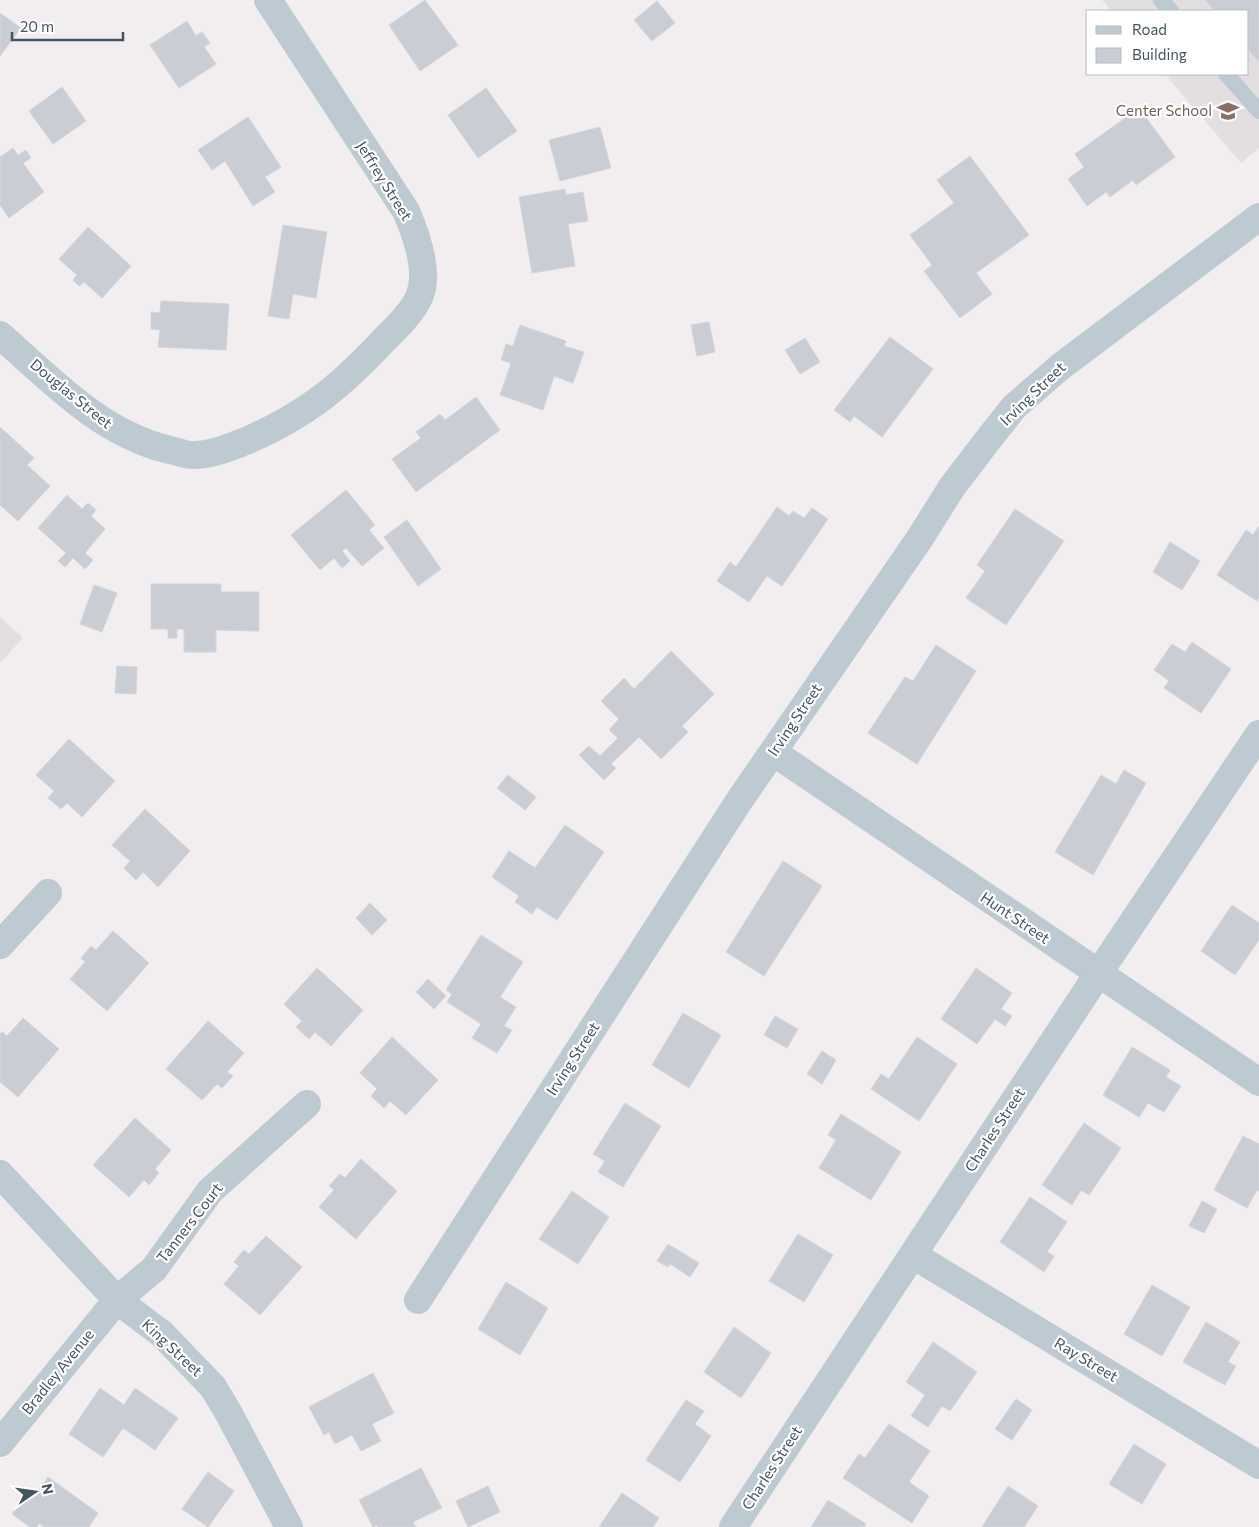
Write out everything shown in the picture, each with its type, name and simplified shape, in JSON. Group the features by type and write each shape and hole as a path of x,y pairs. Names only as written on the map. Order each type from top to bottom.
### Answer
{"street":[{"name":"Jeffrey Street","path":"268,0 406,211 418,238 422,265 420,294 403,320 330,394 290,420"},
{"name":"Irving Street","path":"418,1300 773,752 920,538 952,487 1014,407 1060,367 1259,217"},
{"name":"Douglas Street","path":"0,335 109,427 156,447 192,455 229,448 290,420"},
{"name":"Charles Street","path":"734,1527 1098,974 1259,734"},
{"name":"Hunt Street","path":"773,752 1259,1082"},
{"path":"0,945 48,893"},
{"name":"Tanners Court","path":"116,1300 154,1269 210,1191 307,1104"},
{"name":"King Street","path":"0,1174 116,1300 162,1334 213,1387 288,1527"},
{"name":"Ray Street","path":"913,1255 1259,1465"},
{"name":"Bradley Avenue","path":"0,1443 116,1300"}],"lane":[{"path":"1161,0 1170,10"},
{"path":"1227,75 1259,111"}],"shaded area":[{"name":"Center School","path":"1102,0 1259,0 1259,148 1241,163 1166,75 1249,75 1249,10 1111,10"},
{"path":"0,617 23,638 0,663"}],"building":[{"path":"425,0 458,45 420,71 389,25"},
{"path":"1205,0 1259,0 1259,62 1249,50 1249,10 1214,10"},
{"path":"657,1 675,23 652,41 634,20"},
{"path":"0,13 21,28 0,56"},
{"path":"187,21 196,36 202,32 210,43 204,47 216,64 179,88 150,45"},
{"path":"62,87 86,121 53,144 29,111"},
{"path":"486,88 517,131 478,158 448,115"},
{"path":"1139,108 1175,157 1136,185 1133,180 1110,197 1106,192 1087,206 1068,179 1084,167 1075,154"},
{"path":"248,117 281,167 265,177 275,192 253,206 225,161 212,170 198,150"},
{"path":"600,127 611,168 560,181 549,140"},
{"path":"13,148 18,155 26,150 31,158 23,163 44,192 9,218 0,205 0,157"},
{"path":"970,156 1029,235 976,273 992,294 960,318 924,271 932,265 910,235 954,203 937,180"},
{"path":"565,189 566,195 583,192 588,221 568,224 575,266 532,273 519,197"},
{"path":"283,225 327,232 316,298 293,294 289,319 268,316"},
{"path":"88,227 131,266 102,298 84,282 79,286 73,280 77,275 59,259"},
{"path":"161,301 229,304 226,350 158,347 160,330 151,329 151,312 160,313"},
{"path":"709,322 715,352 697,356 691,325"},
{"path":"520,325 566,341 564,346 584,352 573,383 554,376 543,410 500,395 511,363 501,360 506,344 513,346"},
{"path":"890,337 933,369 882,437 854,416 850,422 834,410"},
{"path":"805,338 820,362 800,374 785,350"},
{"path":"476,397 500,430 416,492 392,459 421,438 416,432 440,414 445,420"},
{"path":"0,427 34,458 27,465 50,486 18,521 0,505"},
{"path":"346,490 375,525 369,530 384,548 362,566 346,548 342,551 350,561 342,568 334,558 320,570 291,535"},
{"path":"67,495 82,509 88,503 96,510 91,516 105,529 85,553 93,560 85,569 73,558 65,567 58,561 66,553 38,528"},
{"path":"777,507 789,516 793,511 804,518 812,508 828,519 782,586 767,576 749,602 717,581 730,562 736,567"},
{"path":"1015,509 1064,541 1006,625 966,598 985,571 977,565"},
{"path":"407,520 441,569 418,586 384,537"},
{"path":"1259,526 1259,597 1257,601 1217,575 1246,530 1253,535"},
{"path":"1170,542 1200,561 1182,590 1153,572"},
{"path":"151,584 221,584 221,592 259,592 259,631 216,630 216,652 184,652 184,629 177,629 177,638 168,638 168,629 151,629"},
{"path":"94,585 117,593 102,632 80,624"},
{"path":"1192,642 1231,669 1201,713 1164,688 1169,681 1154,670 1172,644 1185,652"},
{"path":"936,645 976,671 917,764 868,733 905,677 913,681"},
{"path":"671,651 714,694 682,726 688,732 661,759 639,737 611,764 616,768 604,780 579,755 589,746 600,756 618,738 609,730 619,719 601,701 624,678 634,689"},
{"path":"117,666 137,667 136,694 115,693"},
{"path":"69,739 115,781 82,817 67,803 61,809 48,798 54,791 36,775"},
{"path":"1124,770 1146,783 1093,875 1055,852 1101,775 1116,784"},
{"path":"508,775 536,797 525,810 497,788"},
{"path":"145,809 190,851 158,887 143,872 136,880 124,868 130,861 112,845"},
{"path":"565,825 604,852 557,920 537,907 532,914 515,902 519,896 492,877 509,851 535,868"},
{"path":"783,861 822,886 764,976 726,952"},
{"path":"370,903 387,920 372,935 356,918"},
{"path":"1232,905 1259,923 1259,940 1235,975 1201,951"},
{"path":"113,931 149,963 107,1011 70,979 85,962 81,958 91,946 96,950"},
{"path":"481,935 523,962 500,997 516,1007 504,1026 512,1030 497,1053 472,1038 481,1024 447,1002 452,994 446,990"},
{"path":"317,968 363,1010 331,1046 315,1032 309,1039 296,1027 302,1021 284,1004"},
{"path":"976,968 1012,993 1001,1009 1012,1016 1005,1026 995,1019 977,1044 941,1019"},
{"path":"428,979 446,996 434,1009 416,992"},
{"path":"683,1013 721,1035 689,1088 652,1065"},
{"path":"775,1016 798,1029 787,1048 764,1035"},
{"path":"23,1018 59,1049 18,1097 0,1082 0,1034 2,1032 7,1036"},
{"path":"208,1021 244,1053 227,1072 233,1076 222,1088 217,1084 202,1100 166,1069"},
{"path":"392,1037 438,1080 406,1115 390,1101 384,1108 371,1096 377,1089 360,1073"},
{"path":"917,1037 957,1064 919,1121 871,1089 881,1074 889,1079"},
{"path":"1132,1047 1170,1070 1166,1077 1181,1086 1164,1112 1148,1103 1139,1117 1103,1095"},
{"path":"822,1051 836,1060 822,1084 807,1074"},
{"path":"625,1103 661,1126 623,1187 598,1172 605,1161 593,1154"},
{"path":"841,1114 901,1152 871,1200 819,1168 836,1140 828,1135"},
{"path":"135,1118 171,1150 155,1169 159,1173 149,1185 144,1180 129,1197 93,1165"},
{"path":"1084,1123 1121,1148 1089,1195 1081,1190 1072,1205 1042,1185"},
{"path":"1243,1136 1259,1144 1259,1191 1257,1190 1247,1208 1214,1190"},
{"path":"361,1159 397,1191 356,1239 319,1207 334,1190 329,1186 340,1174 345,1178"},
{"path":"572,1191 609,1217 578,1264 539,1239"},
{"path":"1030,1197 1067,1222 1047,1252 1054,1256 1044,1272 1000,1242"},
{"path":"1202,1201 1217,1209 1204,1233 1189,1226"},
{"path":"798,1234 833,1255 804,1302 769,1281"},
{"path":"266,1236 302,1267 260,1315 224,1284 239,1266 234,1262 244,1250 249,1254"},
{"path":"668,1244 699,1263 690,1277 670,1264 668,1267 657,1261"},
{"path":"506,1282 548,1308 520,1355 478,1329"},
{"path":"1152,1285 1190,1307 1162,1356 1124,1334"},
{"path":"1206,1322 1240,1342 1228,1362 1236,1366 1225,1385 1183,1362"},
{"path":"734,1327 771,1353 741,1398 704,1372"},
{"path":"933,1342 977,1372 950,1411 942,1406 928,1427 911,1416 925,1395 906,1382"},
{"path":"373,1373 394,1413 372,1424 381,1441 361,1451 352,1435 335,1444 329,1432 324,1435 309,1407"},
{"path":"100,1388 124,1405 135,1388 178,1418 155,1450 123,1428 103,1457 69,1434"},
{"path":"1016,1399 1032,1410 1012,1440 995,1429"},
{"path":"686,1400 704,1411 695,1424 711,1436 680,1482 646,1460"},
{"path":"889,1424 930,1451 909,1482 929,1496 912,1523 843,1478 859,1454 865,1458"},
{"path":"1134,1444 1166,1464 1142,1504 1109,1484"},
{"path":"421,1468 442,1508 413,1522 416,1527 378,1527 377,1525 373,1527 359,1500"},
{"path":"208,1472 234,1491 208,1527 182,1509"},
{"path":"48,1477 98,1513 89,1527 44,1527 39,1523 37,1527 30,1527 12,1514 30,1489 36,1494"},
{"path":"488,1486 500,1512 468,1527 456,1501"},
{"path":"1008,1486 1038,1506 1024,1527 982,1527"},
{"path":"622,1493 659,1518 653,1527 599,1527"},
{"path":"828,1500 866,1524 864,1527 811,1527"}],"place":[{"name":"Center School","path":"1228,111"}]}
